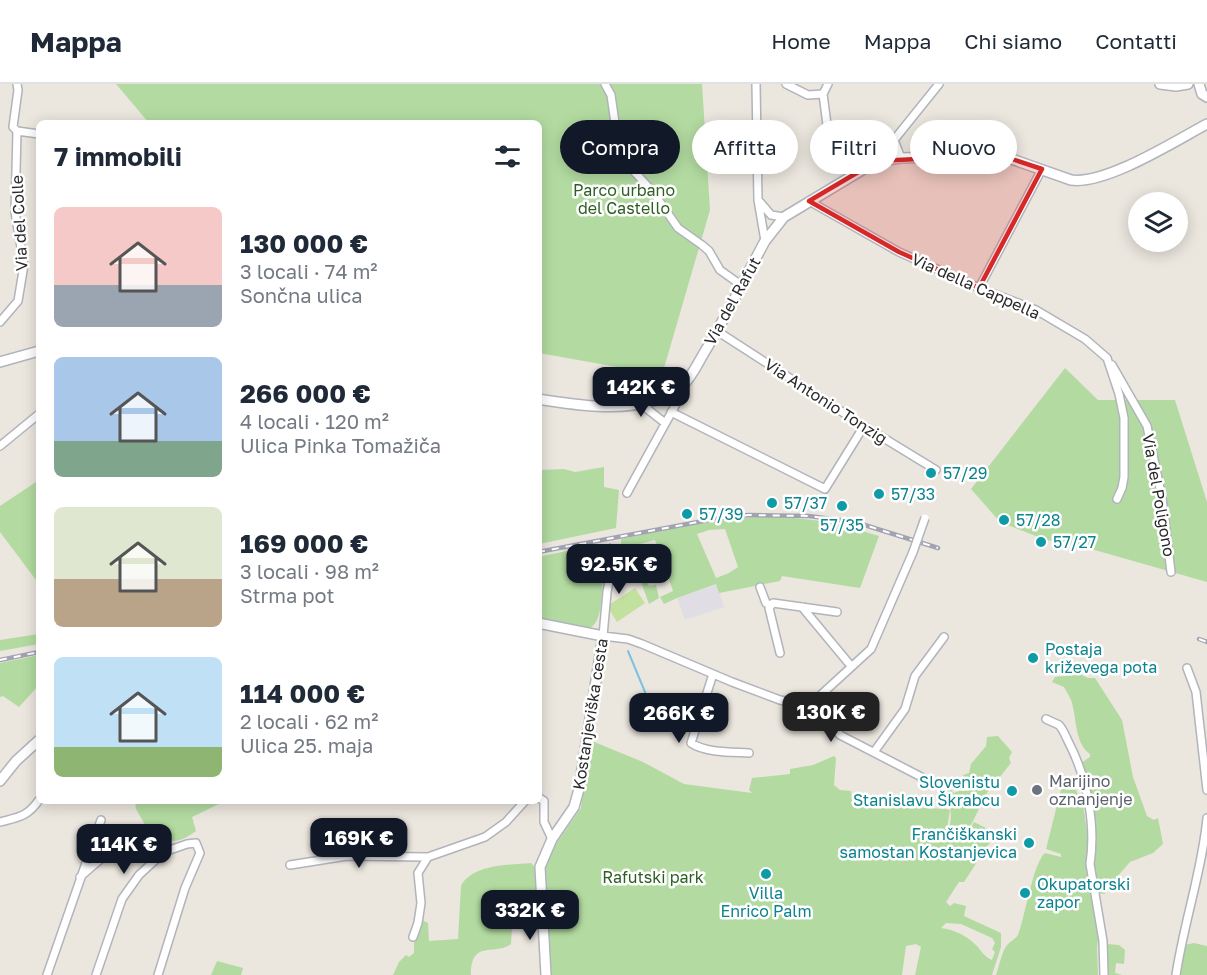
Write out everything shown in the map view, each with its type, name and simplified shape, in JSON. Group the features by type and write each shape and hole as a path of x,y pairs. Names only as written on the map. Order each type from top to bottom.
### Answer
{"main road":[{"path":"1160,84 1176,86 1188,84"},
{"path":"1199,84 1202,94 1207,97"},
{"path":"901,158 1000,155 1082,182 1094,180 1120,169 1207,124"},
{"name":"Via del Rafut","path":"685,384 717,331 765,241 784,217 855,174"},
{"path":"0,362 36,352"},
{"path":"542,400 584,406 641,404 659,400 685,384"},
{"path":"542,624 603,636"},
{"name":"Kostanjeviška cesta","path":"546,975 540,867 552,839 574,807 579,789 603,636"},
{"path":"0,781 16,761 36,743"}],"street":[{"name":"Via del Colle","path":"0,322 18,301 24,265 15,212 17,131 13,127 17,84"},
{"path":"605,84 611,95 615,123 613,139 618,153 653,192 678,228 709,251 720,270 741,285"},
{"path":"756,84 758,200 765,241"},
{"path":"786,84 808,95 823,94"},
{"path":"826,120 823,94 828,84"},
{"path":"901,158 894,140 939,84"},
{"path":"17,131 36,134"},
{"path":"979,288 1042,169"},
{"path":"758,200 771,215 784,217"},
{"name":"Via della Cappella","path":"809,201 899,252 979,288 1036,310 1085,339 1107,358"},
{"name":"Via Antonio Tonzig","path":"717,331 936,470"},
{"path":"1107,358 1124,418 1124,477 1117,500"},
{"name":"Via del Poligono","path":"1107,358 1147,426 1162,498 1171,572"},
{"name":"Via del Rafut","path":"627,493 685,384"},
{"path":"641,404 664,423"},
{"path":"671,412 825,489 864,426"},
{"path":"0,446 36,416"},
{"path":"603,636 628,639 780,700 805,705 813,702 871,649 913,552 925,518"},
{"name":"Kostanjeviška cesta","path":"603,636 607,592 615,551"},
{"path":"760,587 766,603 771,605 773,603 837,612"},
{"path":"771,605 770,616 780,653"},
{"path":"802,607 851,666"},
{"path":"874,752 905,709 915,676 944,637"},
{"path":"1187,668 1196,692 1207,790"},
{"path":"713,674 691,743 695,746 722,751 749,753"},
{"path":"813,702 840,735 933,783"},
{"path":"1046,719 1059,726 1064,733 1077,760 1083,780 1091,828 1090,864 1103,941 1104,975"},
{"path":"542,800 544,801 544,822 552,839"},
{"path":"0,822 31,812 36,804"},
{"path":"290,865 347,856 428,857 485,837 506,822 522,804"},
{"path":"1176,975 1180,946 1203,854 1207,818"},
{"path":"47,975 101,820"},
{"path":"80,877 130,838 148,837 161,846 164,852"},
{"path":"96,975 122,899 139,875 164,852 196,843 200,853 185,888 158,975"},
{"path":"413,937 421,903 418,873 428,857"}],"highlighted area":[{"path":"1000,155 1042,169 979,288 899,252 809,201 877,161"}],"shaded area":[{"path":"717,584 724,607 685,620 677,598"}],"green space":[{"name":"Parco urbano del Castello","path":"116,84 702,84 704,120 692,120 692,174 708,174 710,210 662,375 542,354 542,120 146,120"},
{"path":"1065,368 1098,400 1175,400 1207,502 1207,582 1077,545 1046,540 1000,522 971,489"},
{"path":"604,467 604,487 619,490 616,528 542,543 542,470 564,469 575,472"},
{"path":"36,482 36,580 0,532 0,506"},
{"path":"761,517 831,522 879,536 860,588 782,576 780,581 719,593 716,584 664,604 660,597 673,591 655,540 632,546 649,586 656,585 659,598 649,604 634,563 621,546 621,539 691,525","holes":["725,529 738,567 716,578 697,534 709,530"]},
{"path":"571,550 576,580 603,580 599,613 594,625 590,628 542,620 542,556"},
{"path":"635,588 645,603 617,622 607,606"},
{"path":"36,634 36,645 0,651 0,640"},
{"path":"36,656 36,688 19,707 3,696 0,697 0,663"},
{"path":"1080,674 1088,678 1095,678 1122,720 1133,777 1147,816 1154,820 1158,818 1163,844 1153,853 1130,862 1105,894 1096,893 1094,885 1089,790 1081,763 1090,757 1090,754 1081,743 1069,696 1064,687 1052,682 1055,677"},
{"path":"998,736 1012,752 1009,758 1011,763 987,793 969,829 965,832 956,832 949,828 951,818 945,790 949,788 954,793 968,791 969,783 964,782 963,775 969,773 971,764 986,746 987,737"},
{"name":"Rafutski park","path":"587,739 643,762 684,784 752,793 749,790 752,778 790,774 790,769 813,765 834,756 836,758 834,785 840,790 851,791 852,801 868,802 870,805 946,809 950,810 947,828 954,834 966,833 974,822 996,833 964,882 959,882 946,902 950,906 954,903 966,906 964,916 1001,933 1001,947 992,975 915,975 921,947 916,944 906,946 902,975 549,975 540,867 581,808","holes":["946,923 961,924 992,938 995,943 992,949 995,952 992,960 965,936 941,928"]},
{"path":"1073,780 1078,796 1082,797 1088,839 1086,862 1099,933 1098,975 996,975 1005,948 1018,935 1033,879 1041,859 1045,853 1061,857 1061,854 1046,849 1063,781"},
{"path":"135,804 219,804 192,817 196,831 175,841 152,837"},
{"path":"531,863 536,868 538,924 512,927 511,944 479,953 472,964 471,975 393,975 399,962 406,955 409,957 414,953 414,938 420,919 428,923 429,941 458,939 461,886 466,879 474,873 492,867"},
{"path":"1194,943 1207,946 1207,975 1181,975 1184,945"},
{"path":"1108,944 1119,945 1125,950 1124,964 1116,963 1115,973 1122,975 1108,975"},
{"path":"217,961 243,968 241,975 211,975"}],"waterway":[{"path":"604,577 610,544"},
{"path":"628,651 645,692 649,709"}],"railway":[{"path":"542,551 714,519 748,515 809,516 855,522 938,548"},
{"path":"1199,639 1207,642"},
{"path":"0,660 36,653"}],"place":[{"name":"57/29","path":"931,473"},
{"name":"57/33","path":"879,494"},
{"name":"57/37","path":"772,503"},
{"name":"57/35","path":"842,506"},
{"name":"57/39","path":"687,514"},
{"name":"57/28","path":"1004,520"},
{"name":"57/27","path":"1041,542"},
{"name":"Postaja križevega pota","path":"1033,658"},
{"name":"Marijino oznanjenje","path":"1037,790"},
{"name":"Slovenistu Stanislavu Škrabcu","path":"1012,791"},
{"name":"Frančiškanski samostan Kostanjevica","path":"1029,843"},
{"name":"Villa Enrico Palm","path":"766,874"},
{"name":"Okupatorski zapor","path":"1025,893"}]}
